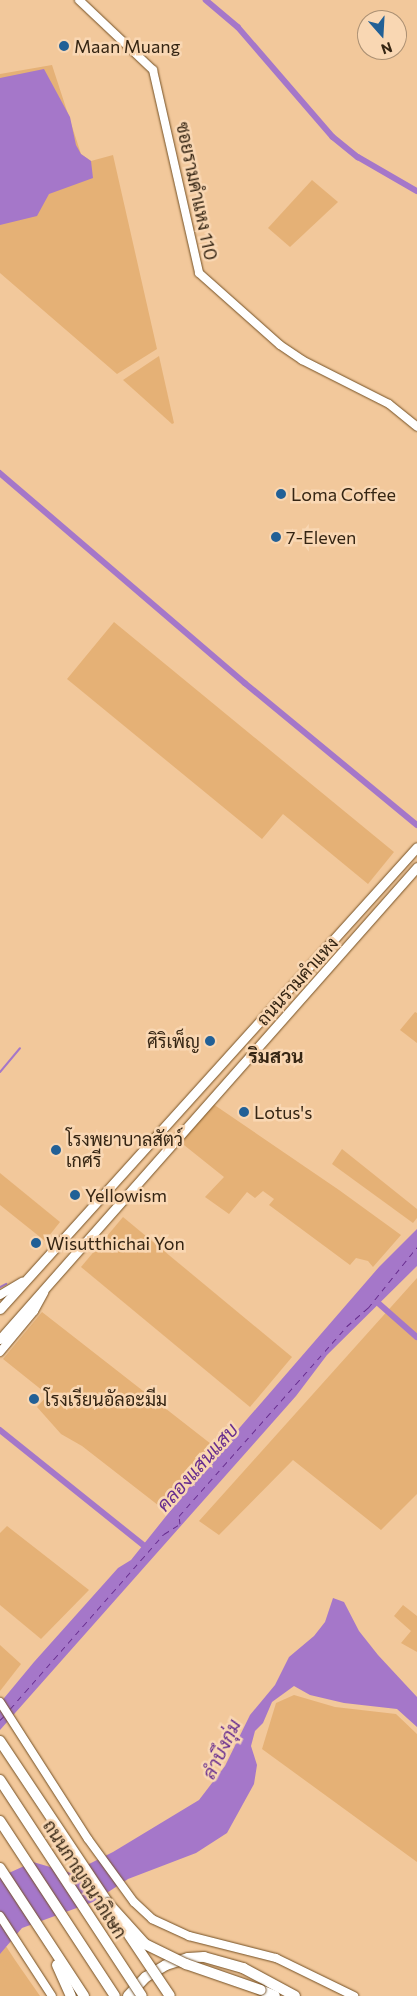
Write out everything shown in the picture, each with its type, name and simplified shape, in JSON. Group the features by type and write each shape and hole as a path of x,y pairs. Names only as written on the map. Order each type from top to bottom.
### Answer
{"highway":[{"path":"0,1740 170,1996"},
{"name":"ถนนกาญจนาภิเษก","path":"0,1780 142,1996"},
{"path":"0,1821 115,1996"},
{"path":"0,1868 84,1996"},
{"path":"108,1903 144,1944 186,1964 276,1996"},
{"path":"44,1937 71,1996"},
{"path":"128,1996 146,1977 166,1965 188,1958 204,1957 243,1968 295,1996"}],"main road":[{"name":"ซอยรามคำแหง 110","path":"79,0 153,70 199,273 280,345 302,360 389,404 417,427"},
{"name":"ถนนรามคำแหง","path":"0,1309 170,1125 417,847"},
{"name":"ถนนรามคำแหง","path":"0,1339 417,867"},
{"path":"170,1125 181,1134"},
{"path":"92,1210 104,1221"},
{"path":"0,1295 32,1276"},
{"path":"0,1352 34,1311 47,1287"},
{"path":"0,1702 26,1746 88,1839 134,1902 152,1919 172,1929 276,1958 354,1996"},
{"path":"0,1916 52,1996"}],"shaded area":[{"path":"52,65 81,154 91,161 113,155 157,349 117,374 0,273 0,74"},
{"path":"44,69 70,117 76,145 81,154 91,161 93,178 49,194 37,216 0,225 0,78"},
{"path":"312,180 338,202 290,247 268,228"},
{"path":"159,356 174,423 172,424 123,380"},
{"path":"114,622 394,852 368,884 283,814 262,839 67,679"},
{"path":"415,1012 417,1013 417,1043 400,1030"},
{"path":"213,1104 401,1235 373,1267 368,1261 356,1258 350,1265 269,1205 274,1199 263,1191 255,1198 247,1192 229,1214 205,1197 224,1177 179,1141"},
{"path":"342,1149 417,1209 417,1218 413,1223 332,1164"},
{"path":"0,1173 60,1222 45,1241 0,1205"},
{"path":"123,1217 292,1357 250,1407 81,1267"},
{"path":"417,1229 417,1266 327,1355 296,1396 0,1730 0,1703 34,1662 118,1568 131,1560 203,1470 379,1267"},
{"path":"417,1278 417,1494 381,1530 293,1460 219,1535 199,1521"},
{"path":"42,1312 211,1444 163,1509 82,1446 61,1434 37,1407 48,1395 3,1359"},
{"path":"7,1526 89,1590 41,1639 0,1605 0,1533"},
{"path":"333,1598 344,1602 359,1631 378,1655 417,1697 417,1727 397,1709 344,1703 310,1695 294,1686 272,1702 263,1723 255,1731 251,1746 257,1765 254,1784 227,1833 196,1853 128,1879 93,1902 22,1928 0,1954 0,1877 33,1862 71,1873 113,1852 199,1800 225,1766 250,1715 275,1685 289,1657 314,1636 325,1622"},
{"path":"403,1605 417,1616 417,1652 401,1643 411,1631 394,1616"},
{"path":"0,1645 21,1664 0,1691"},
{"path":"294,1695 335,1707 396,1714 417,1734 417,1862 262,1749 276,1703"},
{"path":"0,1937 15,1960 40,1996 0,1996"}],"waterway":[{"path":"206,0 238,27 333,137 358,157 417,191"},
{"path":"0,473 245,683 417,825"},
{"path":"0,1072 20,1048"},
{"path":"0,1287 6,1284"},
{"path":"374,1299 417,1337"},
{"path":"0,1430 146,1547"}],"ferry route":[{"path":"10,1709 164,1534 180,1524 179,1516 347,1326 368,1308 417,1247"},
{"path":"0,1720 4,1716"}],"place":[{"name":"Maan Muang","path":"64,46"},
{"name":"Loma Coffee","path":"281,494"},
{"name":"7-Eleven","path":"276,537"},
{"name":"ศิริเพ็ญ","path":"210,1041"},
{"name":"Lotus's","path":"244,1112"},
{"name":"โรงพยาบาลสัตว์ เกศรี","path":"56,1150"},
{"name":"Yellowism","path":"75,1195"},
{"name":"Wisutthichai Yon","path":"36,1243"},
{"name":"โรงเรียนอัลอะมีม","path":"34,1399"}],"district":[{"name":"ริมสวน","path":"276,1056"}],"water label":[{"name":"คลองแสนแสบ","path":"197,1467"},
{"name":"ลำบึงกุ่ม","path":"221,1749"}]}
